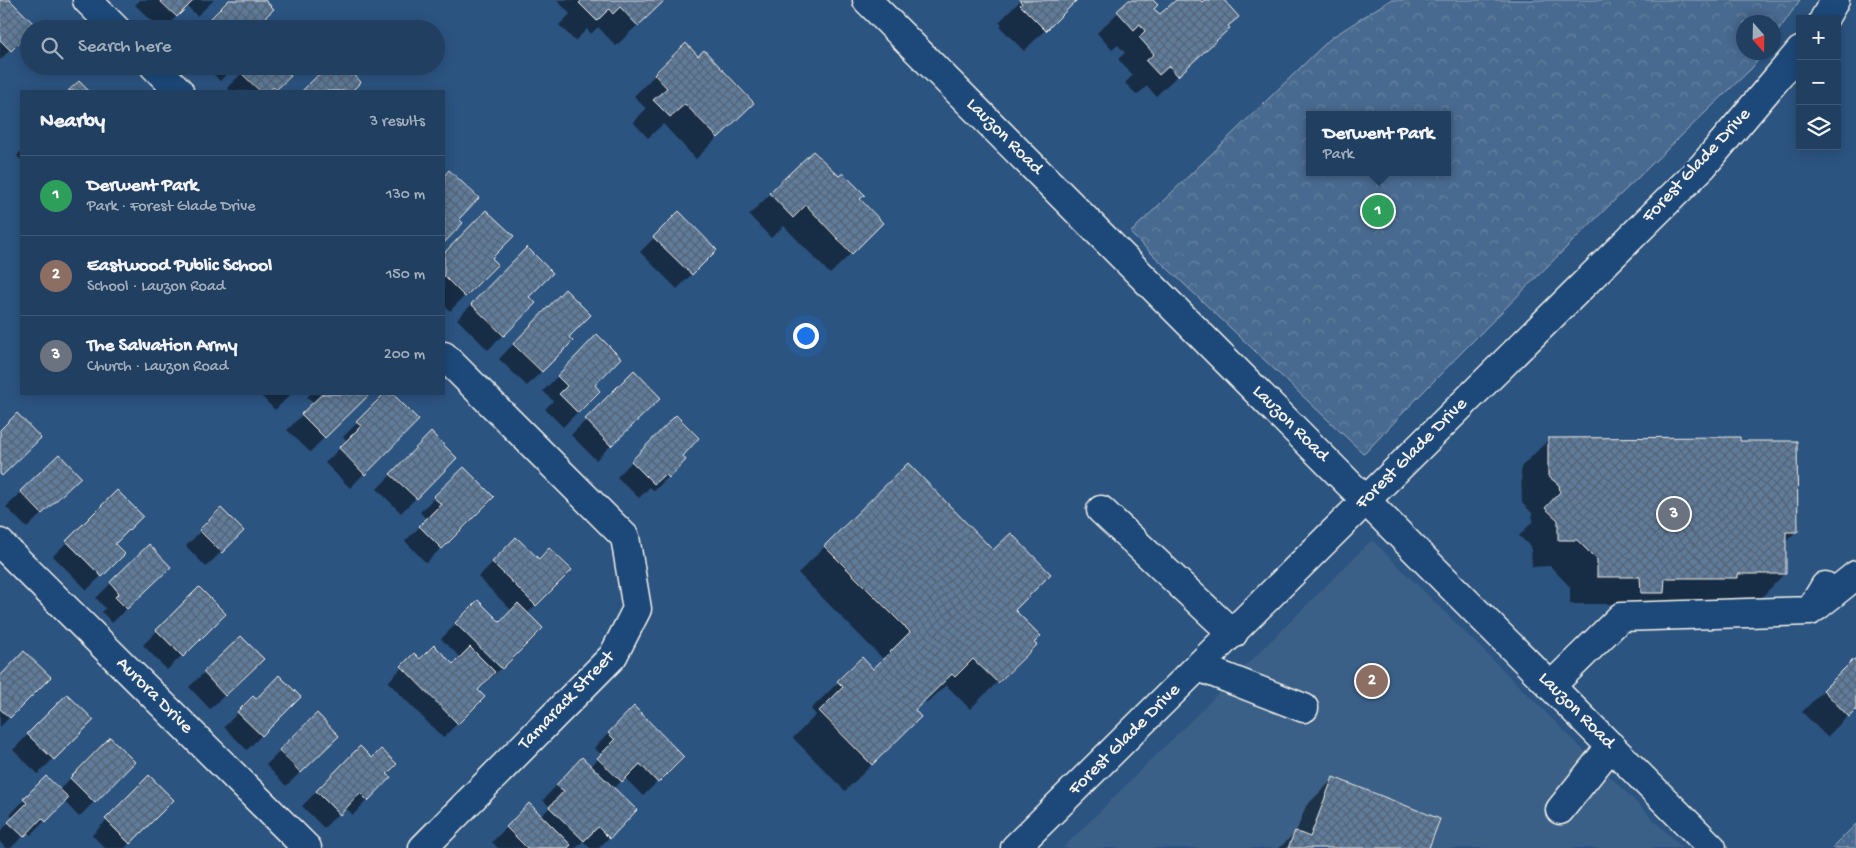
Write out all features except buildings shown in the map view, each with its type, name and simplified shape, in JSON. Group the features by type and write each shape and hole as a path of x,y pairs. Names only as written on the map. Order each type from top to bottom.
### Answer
{"street":[{"path":"87,0 107,20"},
{"name":"Lauzon Road","path":"867,0 1712,848"},
{"path":"1827,15 1836,0"},
{"name":"Forest Glade Drive","path":"1015,848 1703,166 1796,56"},
{"path":"163,75 178,90"},
{"name":"Tamarack Street","path":"423,848 613,656 637,609 625,537 445,357"},
{"path":"1101,510 1233,634"},
{"name":"Aurora Drive","path":"0,543 307,848"},
{"path":"1551,686 1621,617 1810,611 1856,575"},
{"path":"1810,611 1825,586"},
{"path":"1199,667 1304,708"},
{"path":"1560,810 1610,746"}],"shaded area":[{"path":"1372,540 1682,848 1063,848"}],"green space":[{"path":"1390,0 1800,0 1781,27 1781,15 1736,15 1736,60 1758,60 1752,68 1555,258 1364,454 1130,233 1331,38"},
{"path":"1856,824 1856,848 1832,848"}],"place":[{"name":"Derwent Park","path":"1378,211"},
{"name":"The Salvation Army","path":"1674,514"},
{"name":"Eastwood Public School","path":"1372,681"}]}
